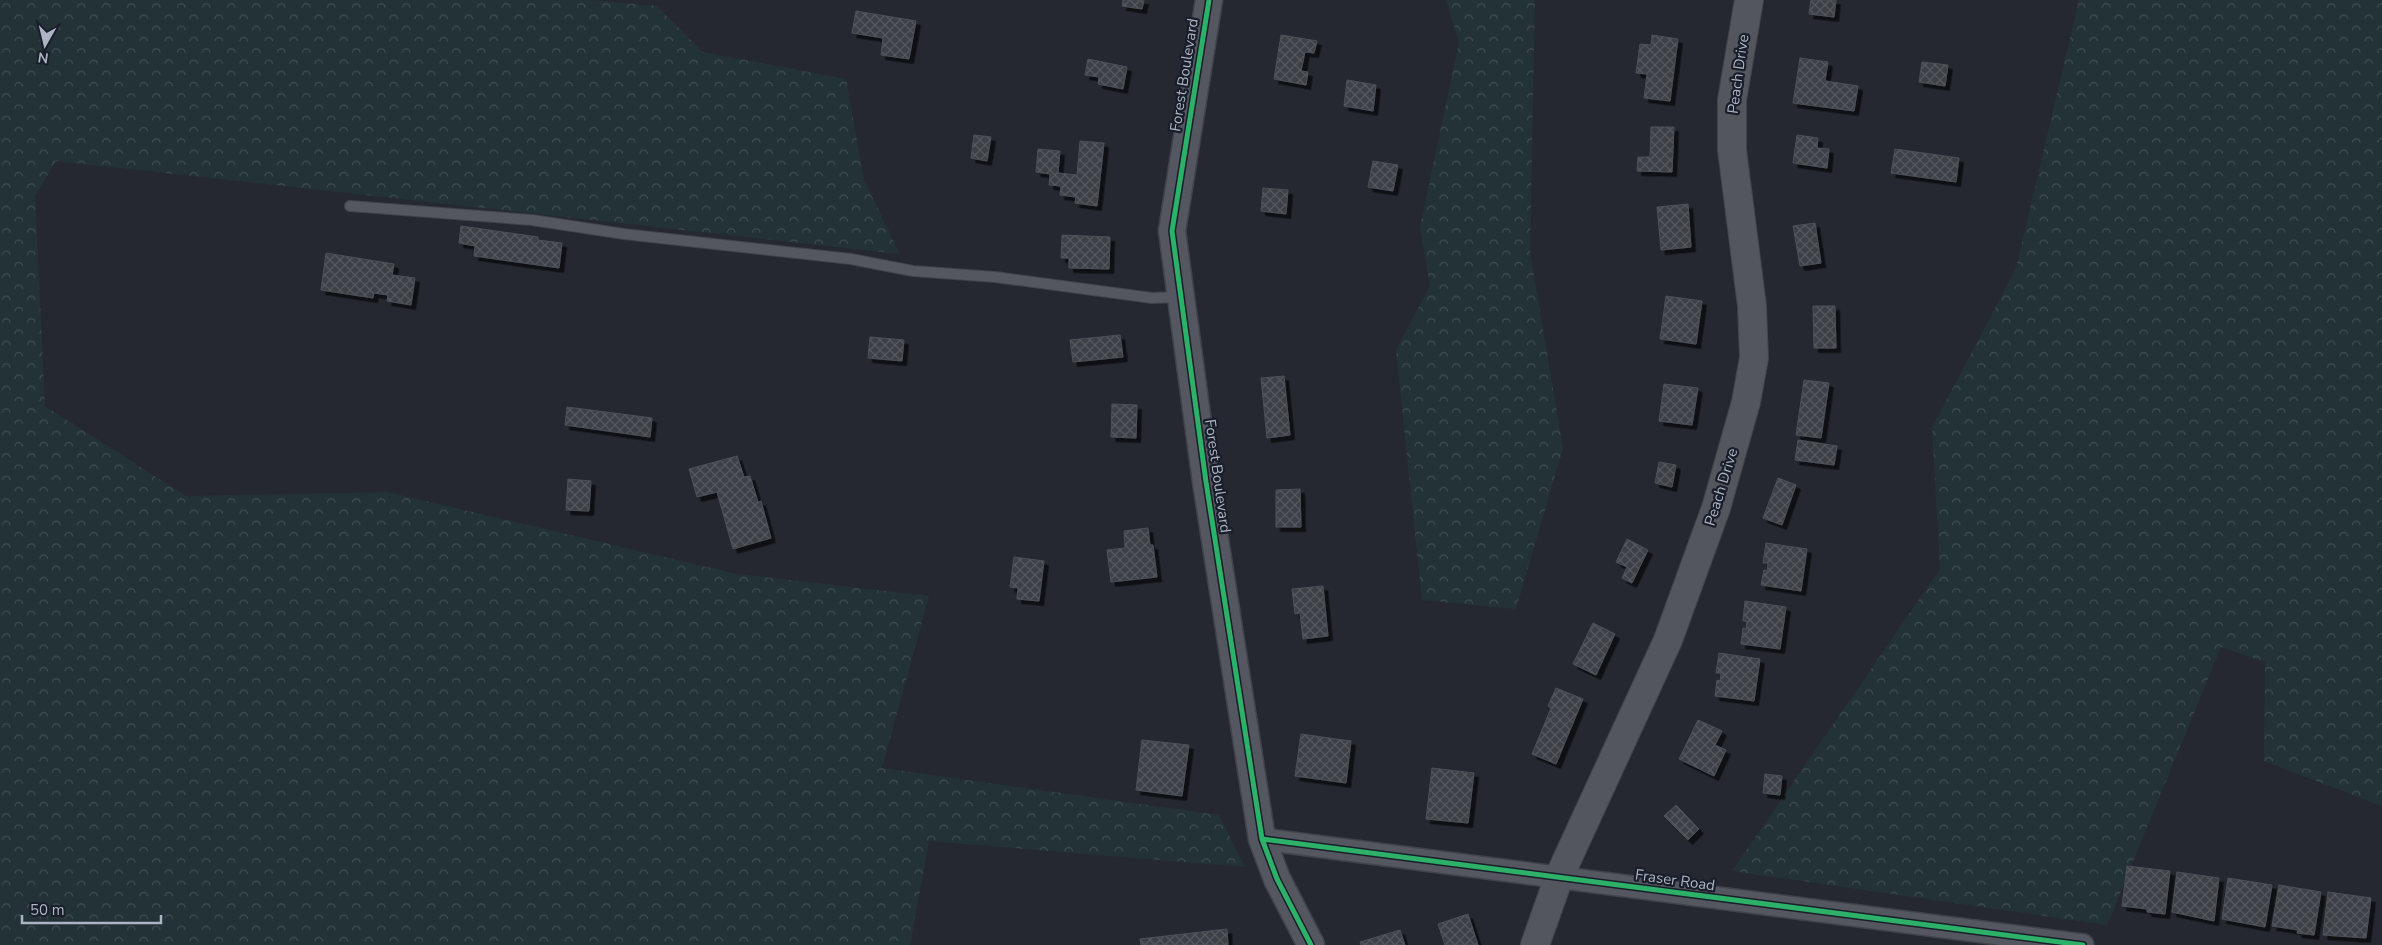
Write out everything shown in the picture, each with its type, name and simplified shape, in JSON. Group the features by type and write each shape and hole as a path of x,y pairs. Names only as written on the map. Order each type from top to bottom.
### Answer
{"main road":[{"name":"Peach Drive","path":"1535,945 1559,877 1668,640 1716,508 1746,402 1754,358 1752,306 1732,150 1732,100 1749,0"}],"street":[{"name":"Forest Boulevard","path":"1209,0 1172,231 1206,482 1262,839 1277,879 1311,945"},
{"name":"Fraser Road","path":"1262,839 2084,945"}],"lane":[{"path":"350,206 532,220 624,234 850,259 913,271 995,277 1152,298 1181,297"}],"green space":[{"path":"0,0 591,0 657,6 703,52 846,79 864,180 900,254 56,161 35,196 45,406 186,496 387,492 737,574 929,596 882,768 1219,815 1245,867 929,841 910,945 0,945"},
{"path":"1446,0 1535,0 1530,252 1563,448 1516,609 1422,600 1396,350 1430,286 1420,227 1459,42"},
{"path":"2079,0 2382,0 2382,806 2264,761 2265,662 2221,647 2107,925 1732,871 1940,569 1932,428 2016,268"}],"building":[{"path":"1123,0 1144,0 1142,9 1122,6"},
{"path":"1811,0 1836,0 1834,17 1809,14"},
{"path":"856,11 916,21 909,59 881,55 883,38 852,33"},
{"path":"1281,35 1317,41 1314,53 1305,52 1301,71 1308,72 1306,85 1274,79"},
{"path":"1652,35 1678,39 1670,101 1644,98 1647,74 1636,73 1640,44 1651,45"},
{"path":"1800,58 1828,62 1825,81 1858,86 1854,111 1793,103"},
{"path":"1088,59 1127,67 1123,89 1098,84 1099,77 1085,75"},
{"path":"1922,62 1948,65 1945,86 1919,82"},
{"path":"1347,80 1376,85 1373,111 1344,106"},
{"path":"1651,127 1674,127 1672,172 1637,171 1638,157 1650,157"},
{"path":"974,135 991,137 987,161 971,158"},
{"path":"1797,135 1818,138 1817,148 1829,149 1827,168 1793,163"},
{"path":"1080,141 1104,143 1097,206 1075,203 1076,197 1060,195 1061,186 1049,185 1050,174 1036,172 1038,149 1060,151 1058,173 1077,175"},
{"path":"1895,149 1959,158 1956,182 1891,173"},
{"path":"1373,161 1398,165 1393,191 1368,187"},
{"path":"1263,188 1288,190 1286,214 1261,211"},
{"path":"1688,204 1691,247 1661,250 1657,207"},
{"path":"1815,223 1821,263 1800,266 1793,226"},
{"path":"461,226 538,237 538,240 562,243 559,268 474,256 475,246 459,243"},
{"path":"1062,235 1110,237 1109,269 1069,268 1069,258 1061,258"},
{"path":"326,253 394,264 392,275 415,278 411,305 387,301 388,295 374,293 373,298 321,290"},
{"path":"1666,296 1702,301 1696,344 1660,339"},
{"path":"1813,306 1835,306 1836,348 1814,348"},
{"path":"1120,335 1123,357 1073,362 1070,340"},
{"path":"870,337 904,340 902,361 868,358"},
{"path":"1284,376 1290,435 1267,438 1261,378"},
{"path":"1804,380 1829,383 1821,438 1796,435"},
{"path":"1664,384 1698,388 1692,425 1659,421"},
{"path":"1112,404 1137,405 1136,438 1111,437"},
{"path":"567,407 652,418 650,437 565,425"},
{"path":"1798,440 1837,446 1834,465 1795,460"},
{"path":"737,456 744,477 750,476 758,502 761,501 771,538 733,549 717,492 697,497 689,469"},
{"path":"1659,462 1676,465 1672,487 1655,483"},
{"path":"1778,478 1796,485 1782,525 1763,518"},
{"path":"568,479 591,481 589,511 566,510"},
{"path":"1300,489 1301,527 1276,527 1276,490"},
{"path":"1148,528 1150,545 1153,545 1157,577 1111,582 1107,550 1125,548 1124,531"},
{"path":"1627,539 1648,550 1632,583 1622,578 1627,567 1616,562"},
{"path":"1766,543 1807,549 1801,591 1761,585 1764,570 1767,571 1768,563 1763,563"},
{"path":"1014,557 1044,561 1039,601 1017,599 1018,588 1010,587"},
{"path":"1323,586 1328,636 1303,639 1300,613 1295,614 1292,589"},
{"path":"1745,601 1786,607 1780,649 1741,644 1743,628 1746,629 1747,621 1743,621"},
{"path":"1593,623 1615,634 1596,675 1573,664"},
{"path":"1719,653 1760,659 1754,701 1715,696 1717,680 1720,681 1721,673 1716,673"},
{"path":"1556,688 1583,699 1556,764 1532,754 1551,708 1548,706"},
{"path":"1698,720 1722,731 1715,745 1726,750 1714,776 1679,759"},
{"path":"1301,734 1351,741 1346,783 1295,776"},
{"path":"1142,740 1189,745 1182,796 1136,790"},
{"path":"1432,768 1474,773 1468,823 1426,819"},
{"path":"1765,774 1782,776 1780,795 1763,793"},
{"path":"1676,805 1699,829 1688,840 1664,816"},
{"path":"2127,866 2170,871 2165,914 2147,912 2147,909 2122,906"},
{"path":"2177,872 2219,878 2214,921 2172,912"},
{"path":"2228,878 2272,885 2265,927 2222,919"},
{"path":"2279,885 2321,892 2314,935 2297,933 2298,930 2272,926"},
{"path":"2328,892 2371,898 2366,938 2323,935"},
{"path":"1468,914 1478,945 1445,945 1438,924"},
{"path":"1227,929 1228,945 1141,945 1140,939"},
{"path":"1400,930 1405,945 1361,945 1360,942"}],"cycle path":[{"path":"1209,0 1172,231 1206,482 1262,839 1277,879 1311,945"},
{"path":"1262,839 2083,945"}]}
